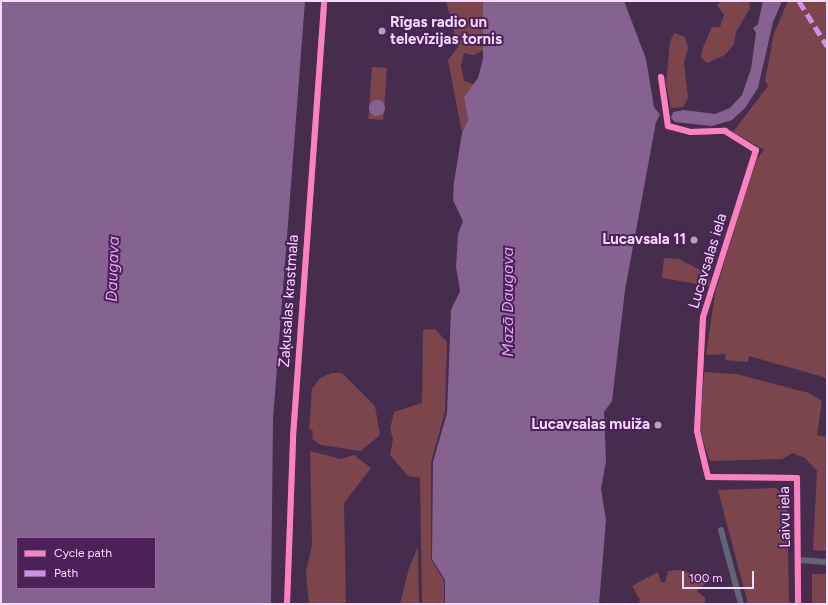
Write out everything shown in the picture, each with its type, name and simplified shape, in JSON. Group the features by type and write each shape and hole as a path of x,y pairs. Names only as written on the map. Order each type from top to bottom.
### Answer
{"street":[{"name":"Zaķusalas krastmala","path":"287,604 293,437 324,1"},
{"name":"Lucavsalas iela","path":"660,77 668,126 690,132 725,131 756,150 703,317 697,431 708,477 797,478"},
{"name":"Laivu iela","path":"797,478 799,560 798,604"},
{"path":"721,530 741,604"},
{"path":"799,560 827,562"}],"shaded area":[{"path":"446,1 484,1 484,50 474,55 464,53 461,66 464,81 474,84 464,97 468,120 462,133 448,60 458,47"},
{"path":"721,1 749,1 750,8 736,32 734,44 725,55 707,63 701,57 702,50 712,27 720,27 724,15 717,5"},
{"path":"788,1 827,1 827,378 749,356 748,362 725,360 726,354 706,355 715,293 757,159 764,150 733,132 768,86 765,81 774,33"},
{"path":"674,33 685,37 688,48 684,63 688,98 683,107 671,108 666,84 670,42"},
{"path":"372,67 387,68 383,120 368,119"},
{"path":"664,258 679,259 710,275 710,286 662,278"},
{"path":"435,329 447,342 445,411 431,463 431,559 444,581 444,604 422,604 420,478 408,476 390,455 393,439 390,429 394,412 422,403 423,330"},
{"path":"704,372 736,374 809,393 822,401 817,435 827,437 827,551 813,550 817,471 805,458 793,453 782,459 710,461 700,432"},
{"path":"332,373 342,373 375,406 380,435 361,451 321,445 312,439 313,431 309,429 312,389 320,378"},
{"path":"310,451 341,459 354,455 371,468 344,503 346,604 309,604 306,572 312,545"},
{"path":"776,488 787,498 789,604 748,604 718,490"},
{"path":"418,547 419,604 400,604 409,568"},
{"path":"680,570 703,577 707,574 712,578 697,591 705,598 705,604 638,604 640,600 632,586 658,572 661,582 665,583 668,571"},
{"path":"812,574 827,574 827,604 812,604"}],"water":[{"name":"Daugava","path":"1,1 305,1 273,420 271,604 1,604"},
{"name":"Mazā Daugava","path":"483,1 624,1 646,59 654,107 660,115 656,122 625,290 612,401 604,412 606,461 601,489 606,520 599,604 445,604 445,580 432,559 433,462 447,413 451,310 460,291 456,267 458,234 463,221 453,200 454,182 462,133 468,120 464,97 478,78 483,59"},
{"path":"763,1 782,1 773,22 758,88 745,108 732,120 712,126 675,122 671,118 673,112 684,110 715,114 730,108 742,95 751,69 756,33 753,28 758,24"},
{"path":"377,100 384,105 385,108 380,115 377,116 370,111 369,108 374,101"}],"marked path":[{"path":"799,1 827,46"}],"cycle path":[{"path":"287,604 293,437 324,1"},
{"path":"661,77 668,126 690,132 725,131 756,150 703,317 697,431 708,477 797,478 798,604"}],"place":[{"name":"Rīgas radio un televīzijas tornis","path":"382,31"},
{"name":"Lucavsala 11","path":"694,240"},
{"name":"Lucavsalas muiža","path":"658,425"}]}
